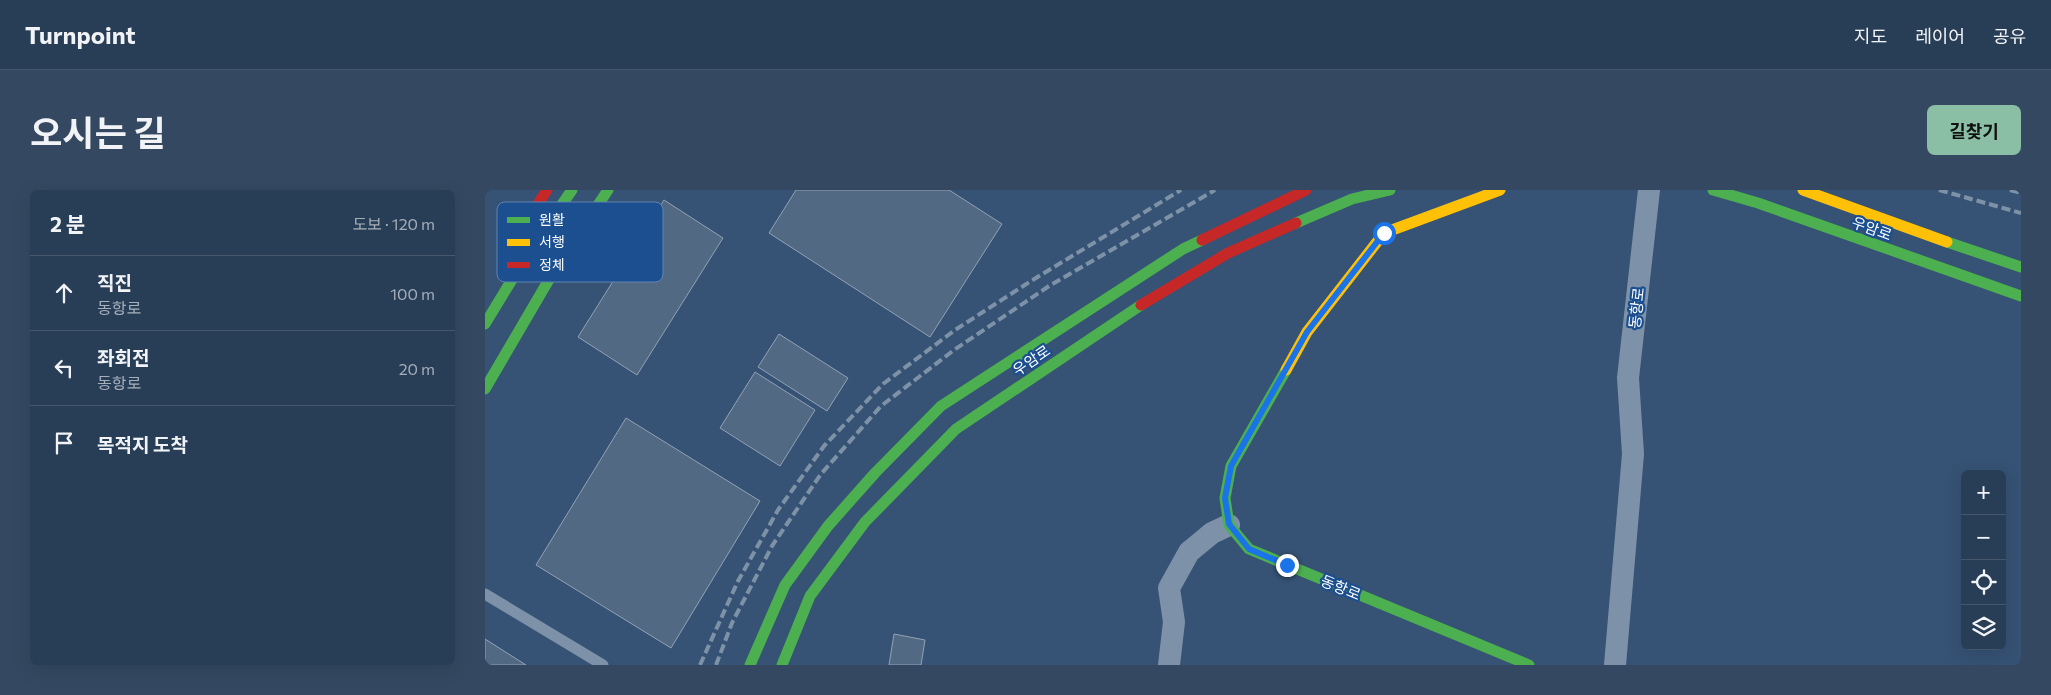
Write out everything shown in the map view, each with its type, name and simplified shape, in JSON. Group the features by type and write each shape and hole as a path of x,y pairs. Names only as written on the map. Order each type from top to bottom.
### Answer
{"main road":[{"path":"539,202 547,190"},
{"path":"564,202 572,190"},
{"path":"600,202 608,190"},
{"name":"우암로","path":"750,665 785,585 828,526 875,473 941,406 1183,249 1306,190"},
{"name":"우암로","path":"782,665 810,596 865,522 956,429 1131,311 1228,254 1352,199 1390,190"},
{"name":"동항로","path":"1500,190 1384,233 1307,332 1231,466 1225,498 1229,524 1249,549 1529,665"},
{"name":"우암로","path":"1713,190 1758,203 2021,296"},
{"name":"우암로","path":"1803,190 2021,267"},
{"path":"614,202 618,197"},
{"path":"485,317 498,282"},
{"path":"485,324 511,282"},
{"path":"485,389 548,282"}],"street":[{"name":"동항로","path":"1615,665 1633,454 1628,378 1649,190"},
{"path":"1169,665 1174,622 1169,588 1189,552 1212,533 1229,524"}],"lane":[{"path":"485,594 603,665"}],"building":[{"path":"796,190 949,190 1002,224 930,337 769,233"},
{"path":"664,200 723,238 637,375 578,337 613,282 663,282"},
{"path":"779,334 848,378 827,411 758,367"},
{"path":"755,372 815,410 780,466 720,428"},
{"path":"626,418 760,501 671,648 536,565"},
{"path":"894,634 925,640 921,665 889,665"},
{"path":"485,639 526,665 485,665"}],"railway":[{"path":"700,665 738,581 778,510 824,446 883,384 955,330 1031,281 1181,190"},
{"path":"716,665 732,623 772,546 821,474 881,406 954,350 1049,286 1215,190"},
{"path":"1939,190 2021,213"},
{"path":"2010,190 2021,193"}],"traffic: fast":[{"path":"564,202 572,190"},
{"path":"600,202 608,190"},
{"path":"1296,223 1352,199 1390,190"},
{"path":"1713,190 1758,203 2021,296"},
{"path":"750,665 785,585 828,526 875,473 941,406 1183,249 1202,240"},
{"path":"1947,242 2021,267"},
{"path":"485,324 511,282"},
{"path":"485,389 548,282"},
{"path":"782,665 810,596 865,522 956,429 1141,305"},
{"path":"1286,370 1231,466 1225,498 1229,525 1249,549 1529,665"}],"traffic: slow":[{"path":"1286,370 1307,332 1384,233 1500,190"},
{"path":"1803,190 1947,242"}],"traffic: jam":[{"path":"539,202 547,190"},
{"path":"1202,240 1306,190"},
{"path":"1141,305 1228,253 1296,223"}],"route":[{"path":"1287,565 1249,549 1229,524 1225,498 1231,466 1307,332 1384,233"}]}
